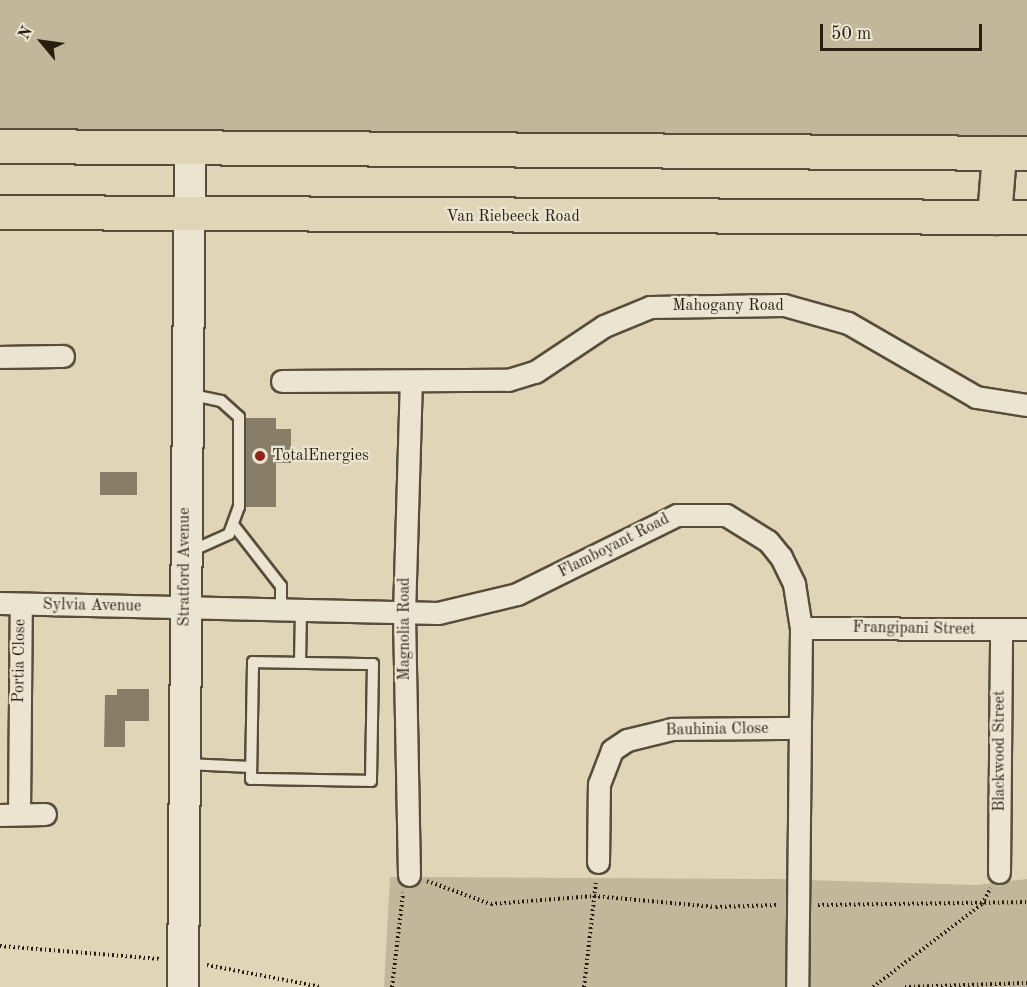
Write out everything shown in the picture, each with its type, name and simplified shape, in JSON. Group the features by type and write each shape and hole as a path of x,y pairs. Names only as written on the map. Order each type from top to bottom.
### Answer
{"main road":[{"path":"0,146 1013,153 994,217"},
{"name":"Van Riebeeck Road","path":"0,212 1027,217"}],"street":[{"name":"Stratford Avenue","path":"190,148 187,212 183,764 190,975"},
{"name":"Mahogany Road","path":"282,381 411,383 519,378 560,358 604,326 650,307 784,305 848,323 976,397 1027,405"},
{"path":"0,357 63,356"},
{"name":"Magnolia Road","path":"409,875 404,614 411,383"},
{"name":"Flamboyant Road","path":"184,608 404,614 468,608 517,594 649,526 704,512 726,515 768,541 794,584 801,628 797,987"},
{"name":"Sylvia Avenue","path":"10,604 184,608"},
{"name":"Portia Close","path":"10,604 10,814 45,814"},
{"name":"Frangipani Street","path":"801,628 1027,629"},
{"name":"Blackwood Street","path":"999,872 1001,630"},
{"name":"Bauhinia Close","path":"598,862 599,783 612,750 627,740 672,729 799,728"}],"lane":[{"path":"186,393 222,401 239,417 235,528 281,586 291,611 300,663"},
{"path":"185,553 235,528"},
{"path":"253,662 300,663 373,664 371,781 250,779 253,662"},
{"path":"183,764 251,767"}],"path":[{"path":"584,987 598,862"},
{"path":"873,987 982,904 999,872"},
{"path":"392,987 398,910 409,875 491,904 594,896 716,907 1027,902"},
{"path":"0,946 167,960"},
{"path":"190,975 321,987"},
{"path":"905,987 1027,983"}],"shaded area":[{"path":"0,0 1027,0 1027,142 0,130"},
{"path":"390,877 787,879 786,987 384,987"},
{"path":"1027,879 1027,987 804,987 806,880 977,885"}],"building":[{"path":"246,418 276,418 276,429 291,429 291,463 276,463 276,507 246,507"},
{"path":"100,472 137,472 137,495 100,495"},
{"path":"117,689 149,689 149,721 125,721 125,747 104,747 105,695 117,695"}],"place":[{"name":"TotalEnergies","path":"260,456"}]}
